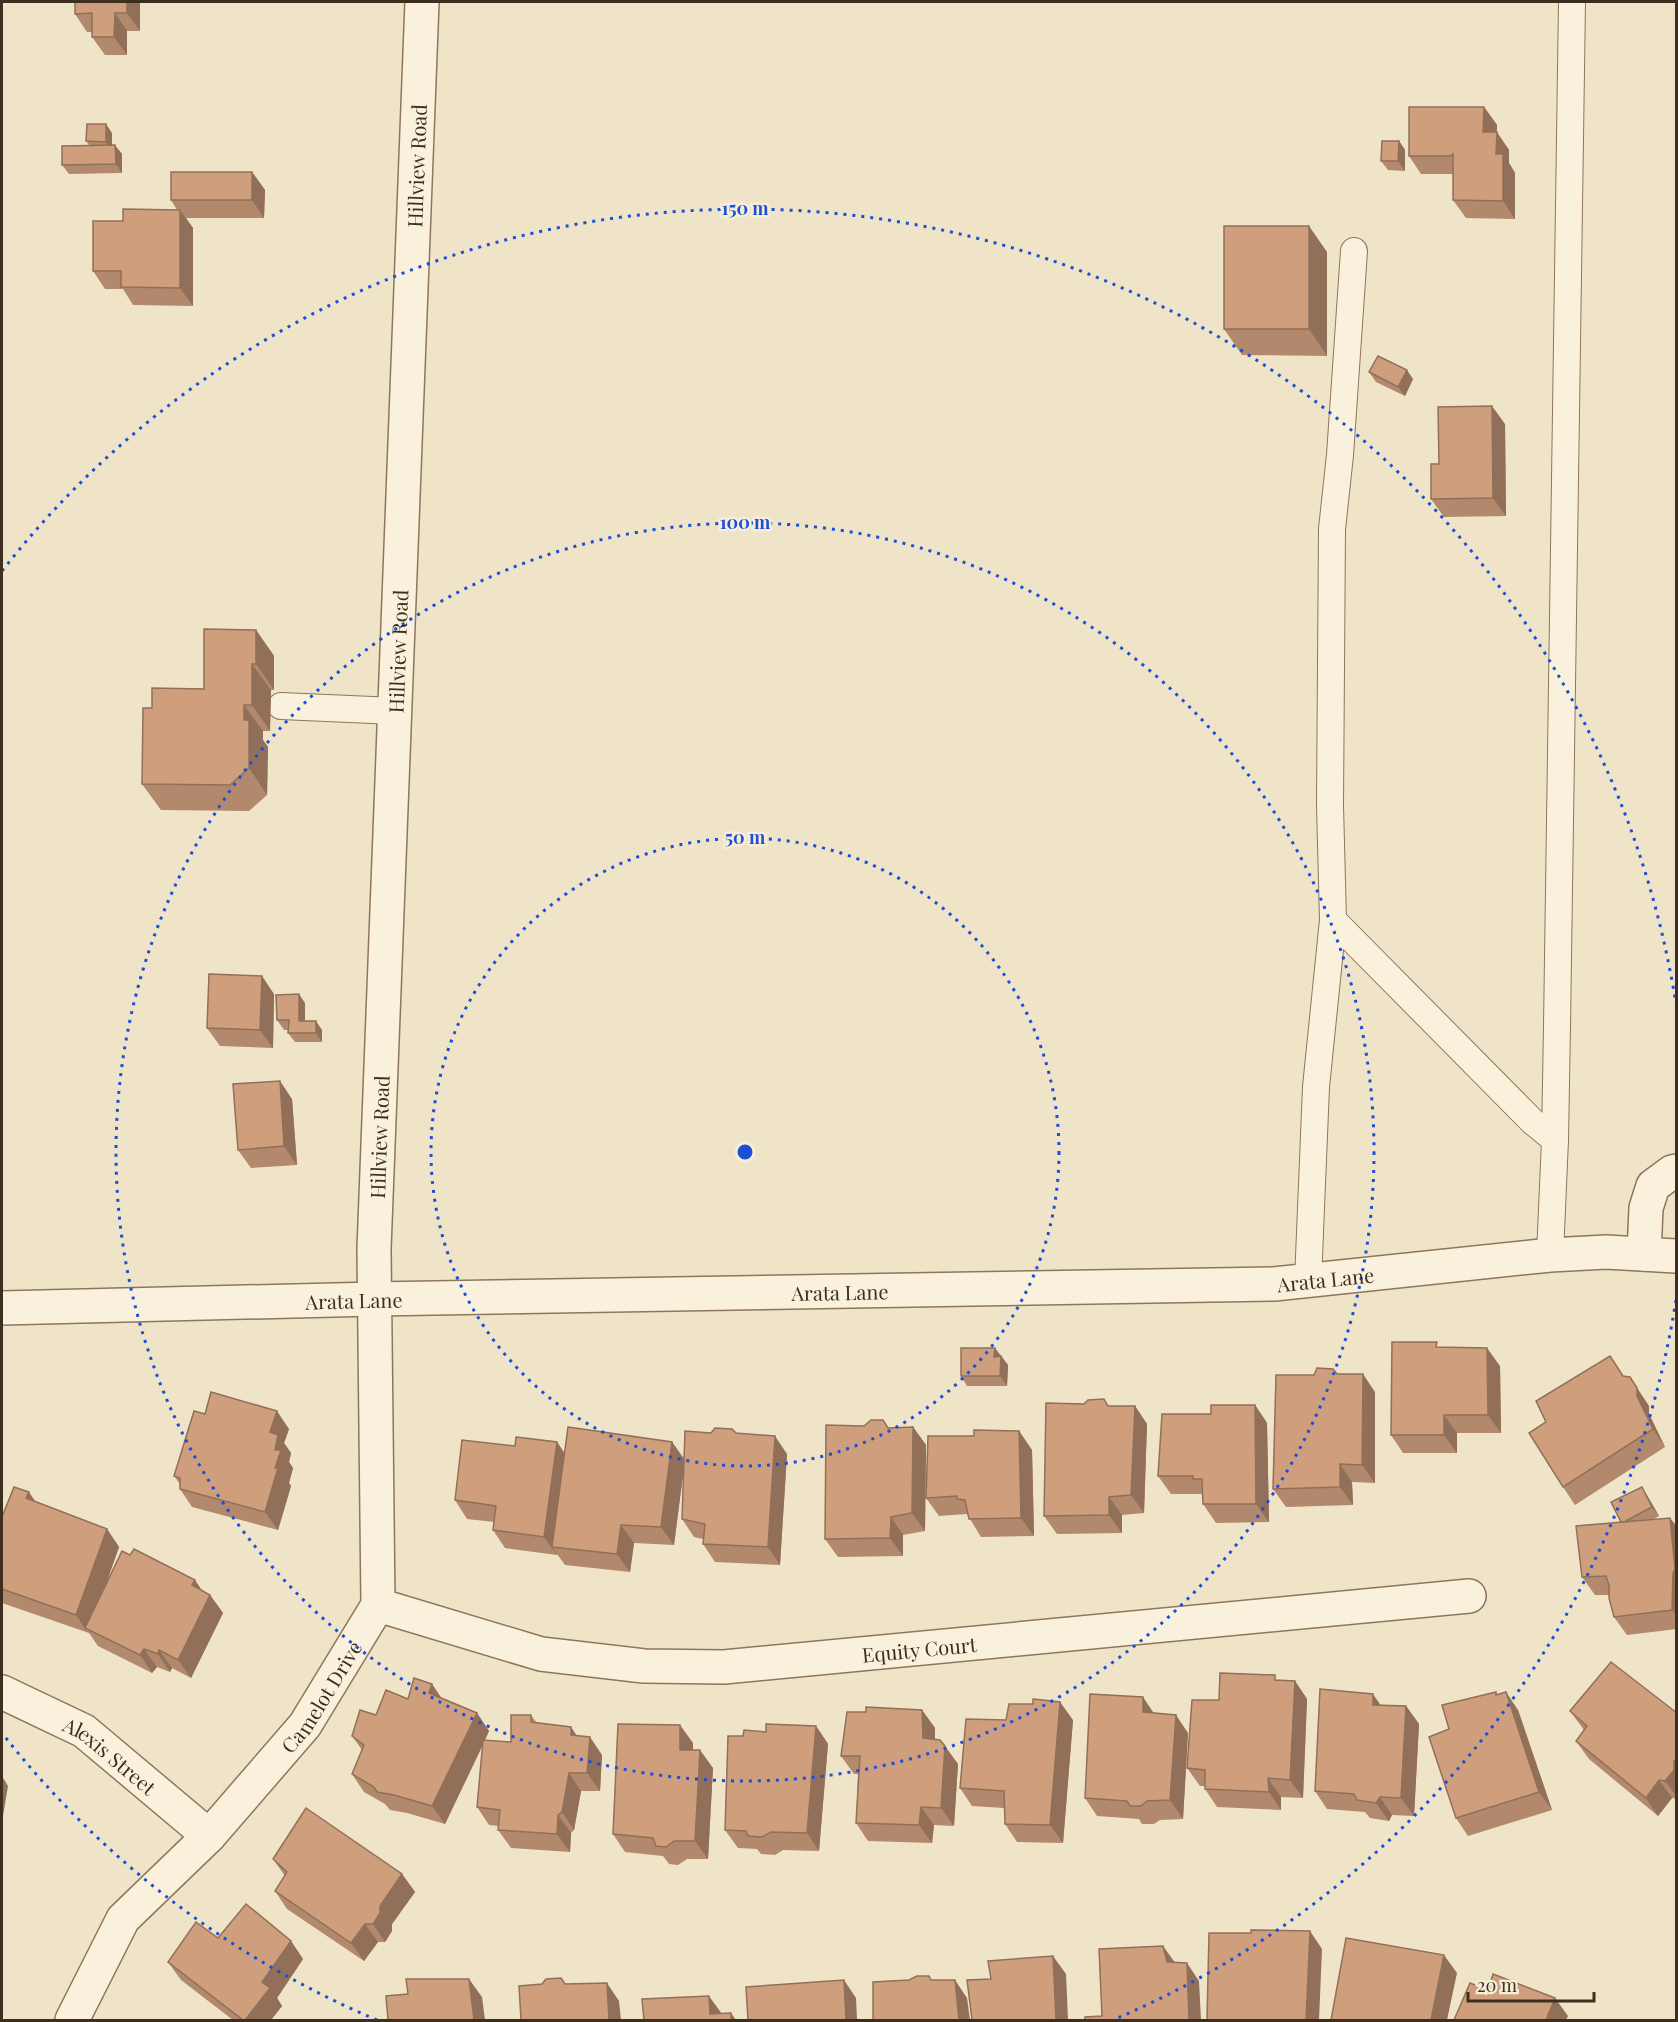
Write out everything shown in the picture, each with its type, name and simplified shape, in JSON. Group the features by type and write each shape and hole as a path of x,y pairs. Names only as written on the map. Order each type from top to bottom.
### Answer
{"street":[{"name":"Hillview Road","path":"374,1299 422,2"},
{"path":"1644,1254 1646,1208 1653,1186 1672,1172 1677,1171"},
{"name":"Arata Lane","path":"2,1308 374,1299 1274,1284 1550,1255 1606,1252 1677,1256"},
{"path":"374,1299 378,1605"},
{"name":"Equity Court","path":"378,1605 541,1654 644,1666 724,1667 1469,1596"},
{"name":"Camelot Drive","path":"72,2020 123,1919 209,1836 305,1725 378,1605"},
{"name":"Alexis Street","path":"2,1692 84,1731 209,1836"}],"lane":[{"path":"1550,1255 1555,1140 1572,2"},
{"path":"1308,1281 1316,1087 1333,920 1330,805 1332,529 1340,455 1353,251"},
{"path":"282,706 395,711"},
{"path":"1333,920 1533,1122 1555,1140"}],"building":[{"path":"75,2 127,2 127,13 115,13 114,37 92,37 92,13 75,14"},
{"path":"1409,107 1484,107 1483,132 1497,132 1496,154 1503,154 1503,201 1453,200 1453,154 1450,156 1409,156"},
{"path":"87,124 106,124 106,142 86,141"},
{"path":"1382,141 1399,141 1398,161 1381,161"},
{"path":"115,145 116,164 62,165 62,146"},
{"path":"171,172 252,172 252,200 171,200"},
{"path":"123,209 180,210 180,288 121,287 121,271 93,271 93,221 123,221"},
{"path":"1224,226 1309,226 1309,329 1224,329"},
{"path":"1378,356 1407,370 1398,387 1369,372"},
{"path":"1492,406 1493,498 1431,499 1431,464 1439,464 1438,407"},
{"path":"204,629 256,630 256,664 252,664 252,705 244,705 244,720 249,720 249,768 230,785 142,784 143,708 152,708 152,688 204,689"},
{"path":"209,974 262,976 260,1030 207,1028"},
{"path":"299,994 299,1021 316,1021 316,1033 288,1033 289,1020 277,1020 276,995"},
{"path":"280,1081 284,1146 238,1150 233,1084"},
{"path":"1392,1342 1437,1342 1436,1347 1487,1348 1488,1415 1444,1415 1444,1435 1391,1435"},
{"path":"961,1348 995,1348 994,1357 1001,1356 1000,1376 961,1376"},
{"path":"1610,1356 1623,1376 1630,1377 1637,1388 1637,1396 1653,1429 1563,1487 1529,1433 1546,1422 1536,1401"},
{"path":"1317,1368 1333,1369 1337,1374 1363,1374 1362,1465 1340,1464 1340,1487 1273,1489 1276,1375 1314,1375"},
{"path":"211,1392 277,1411 270,1432 278,1435 275,1450 281,1450 265,1512 180,1489 180,1478 174,1476 194,1411 205,1414"},
{"path":"1104,1399 1108,1406 1135,1406 1131,1495 1109,1497 1109,1515 1044,1516 1046,1403 1084,1404 1088,1400"},
{"path":"1211,1405 1255,1405 1256,1504 1203,1504 1202,1479 1193,1479 1193,1476 1158,1476 1162,1414 1211,1414"},
{"path":"871,1420 883,1420 888,1428 913,1427 912,1513 891,1517 890,1538 825,1539 826,1425 864,1426"},
{"path":"568,1427 672,1442 661,1527 621,1525 617,1554 552,1547"},
{"path":"715,1428 732,1429 736,1433 775,1436 768,1547 703,1544 705,1524 682,1519 685,1431 711,1433"},
{"path":"974,1430 1019,1431 1021,1518 969,1519 965,1500 957,1499 957,1496 926,1498 928,1436 974,1436"},
{"path":"516,1437 557,1442 544,1537 493,1530 496,1506 455,1500 462,1440 515,1446"},
{"path":"14,1487 29,1492 26,1498 107,1529 76,1615 2,1589 2,1517"},
{"path":"1642,1487 1652,1507 1621,1522 1611,1502"},
{"path":"1670,1518 1675,1569 1672,1610 1614,1617 1606,1576 1582,1577 1576,1526"},
{"path":"134,1549 195,1580 192,1585 210,1595 178,1660 159,1650 158,1654 144,1649 140,1655 85,1628 122,1551 130,1555"},
{"path":"1611,1662 1677,1713 1677,1758 1674,1761 1674,1770 1665,1781 1659,1780 1646,1798 1576,1741 1587,1726 1570,1711"},
{"path":"1220,1673 1275,1675 1275,1680 1295,1681 1290,1780 1268,1778 1269,1792 1205,1789 1205,1770 1187,1768 1192,1700 1219,1700"},
{"path":"414,1678 432,1684 429,1693 477,1713 432,1806 377,1792 374,1787 352,1774 364,1745 352,1736 360,1710 376,1715 386,1690 408,1699"},
{"path":"1320,1689 1373,1694 1373,1705 1406,1706 1401,1798 1380,1797 1376,1803 1357,1800 1354,1794 1315,1791"},
{"path":"1496,1692 1496,1695 1506,1692 1539,1792 1456,1818 1429,1737 1449,1729 1442,1705"},
{"path":"1090,1694 1143,1697 1143,1712 1176,1715 1170,1800 1147,1801 1141,1806 1130,1806 1127,1801 1085,1798"},
{"path":"1033,1699 1060,1702 1050,1825 1005,1824 1004,1791 960,1788 966,1719 1006,1720 1009,1704 1033,1704"},
{"path":"866,1707 922,1710 923,1738 940,1740 945,1746 941,1808 921,1807 919,1825 856,1823 860,1756 841,1756 847,1712 866,1712"},
{"path":"511,1715 531,1715 531,1722 571,1727 571,1735 590,1737 587,1773 569,1773 562,1812 558,1815 557,1834 498,1830 500,1810 477,1807 483,1740 511,1742"},
{"path":"618,1724 680,1725 680,1750 700,1750 695,1841 674,1841 666,1847 656,1846 653,1838 613,1834"},
{"path":"766,1724 816,1726 807,1833 771,1832 762,1837 748,1836 746,1831 725,1830 728,1736 743,1736 744,1730 766,1732"},
{"path":"306,1808 402,1874 380,1906 380,1913 373,1924 365,1924 351,1943 275,1891 287,1872 273,1859"},
{"path":"246,1904 291,1941 262,1982 270,1988 243,2020 168,1962 196,1922 218,1938"},
{"path":"1251,1930 1310,1931 1306,2020 1207,2020 1209,1933 1251,1933"},
{"path":"1346,1938 1444,1955 1431,2020 1331,2020"},
{"path":"1163,1946 1167,1962 1187,1963 1189,2020 1085,2020 1085,2017 1102,2016 1099,1949"},
{"path":"1053,1956 1056,2020 972,2020 967,1980 991,1979 988,1961"},
{"path":"1493,1974 1555,1998 1546,2020 1454,2020 1470,1983 1488,1990"},
{"path":"917,1976 929,1976 931,1980 955,1980 959,2020 873,2020 873,1982 909,1980"},
{"path":"561,1978 565,1984 607,1983 609,2020 521,2020 519,1986 542,1984 546,1979"},
{"path":"406,1979 469,1979 474,2020 388,2020 386,1996 408,1994"},
{"path":"844,1980 846,2020 748,2020 746,1987"},
{"path":"709,1996 710,2014 731,2013 731,2020 644,2020 642,1999"}]}
